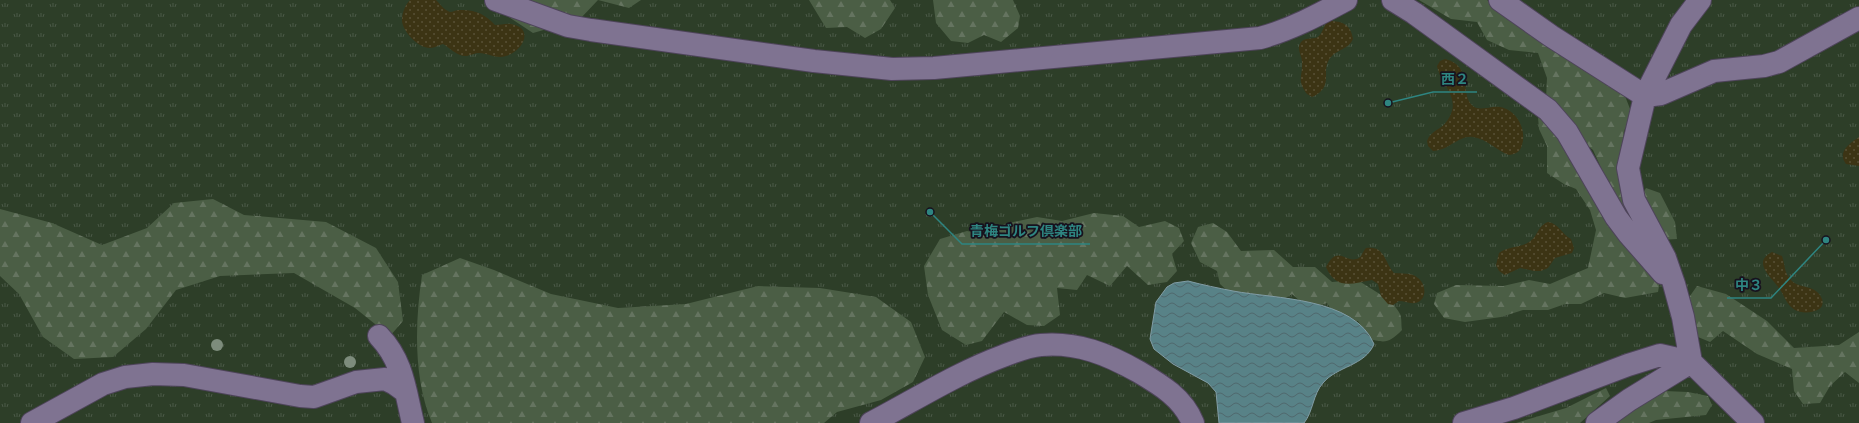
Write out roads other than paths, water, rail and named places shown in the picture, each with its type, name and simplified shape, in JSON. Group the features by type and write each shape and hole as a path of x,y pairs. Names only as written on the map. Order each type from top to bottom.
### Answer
{"lane":[{"path":"496,0 568,26 591,30 814,61 892,68 934,68 1260,38 1276,34 1346,0"},
{"path":"1393,0 1414,13 1548,110 1568,132 1616,217 1628,233 1674,284"},
{"path":"1500,0 1551,36 1645,96 1661,94 1714,71 1764,66 1779,62 1859,18"},
{"path":"1691,362 1683,317 1674,284 1665,258 1634,200 1628,168 1645,96 1680,25 1700,0"},
{"path":"378,336 390,347 402,374 413,423"},
{"path":"871,423 981,364 1030,346 1042,344 1071,346 1112,357 1172,394 1185,409 1193,423"},
{"path":"1464,423 1514,408 1628,365 1660,355 1691,362 1753,423"},
{"path":"1597,423 1629,400 1691,362"},
{"path":"32,423 103,384 125,377 152,374 184,375 300,396 314,397 356,382 385,379 406,392"}],"water":[{"path":"1188,281 1233,291 1312,303 1332,309 1349,317 1364,329 1374,344 1370,351 1358,362 1329,377 1323,383 1317,392 1307,419 1304,423 1219,423 1216,392 1208,383 1173,364 1154,349 1150,339 1156,302 1167,287 1174,283"}],"place":[{"name":"西２","path":"1388,103"},
{"name":"青梅ゴルフ倶楽部","path":"930,212"},
{"name":"中３","path":"1826,240"}]}
